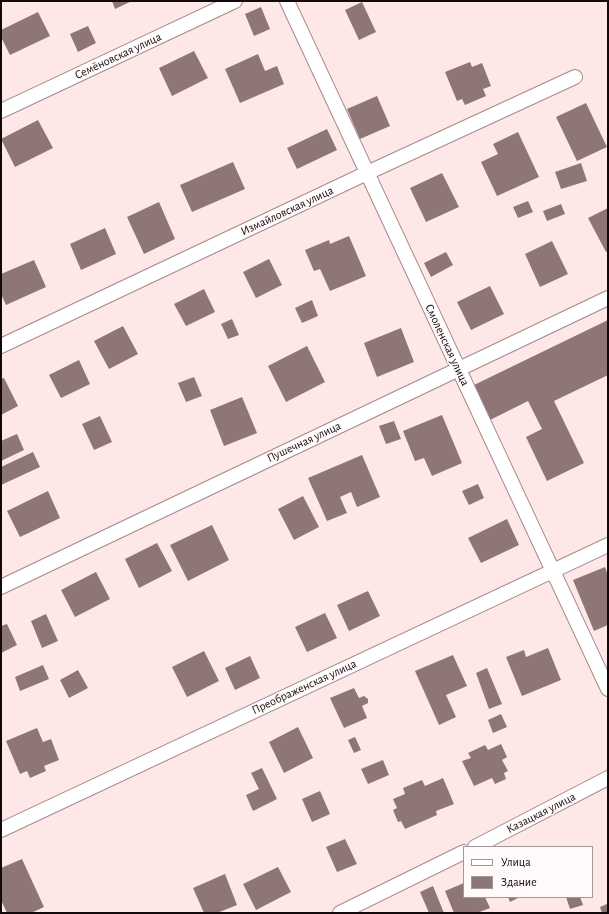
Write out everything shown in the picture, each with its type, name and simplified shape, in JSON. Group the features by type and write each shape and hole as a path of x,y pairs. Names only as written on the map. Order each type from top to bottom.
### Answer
{"street":[{"name":"Семёновская улица","path":"1,111 235,1"},
{"name":"Смоленская улица","path":"287,1 608,689"},
{"name":"Измайловская улица","path":"1,346 367,173 575,77"},
{"name":"Пушечная улица","path":"1,587 608,298"},
{"name":"Преображенская улица","path":"1,830 608,545"},
{"name":"Казацкая улица","path":"477,846 608,778"},
{"path":"340,913 463,852"}],"building":[{"path":"112,1 132,1 115,9"},
{"path":"362,2 376,32 359,40 345,10"},
{"path":"261,7 270,29 254,36 245,14"},
{"path":"38,12 50,36 10,55 1,37 1,30"},
{"path":"88,26 96,43 78,52 70,34"},
{"path":"194,51 208,78 172,96 159,68"},
{"path":"258,54 265,71 277,66 284,84 240,103 225,69"},
{"path":"470,62 472,67 482,63 491,86 483,89 486,96 465,105 462,99 457,101 445,72"},
{"path":"377,96 390,126 360,139 347,109"},
{"path":"586,103 607,147 577,161 556,117"},
{"path":"38,120 53,148 15,167 1,139"},
{"path":"327,129 337,150 297,169 287,148"},
{"path":"518,132 539,177 497,196 481,162 498,154 493,144"},
{"path":"233,162 245,189 192,212 180,185"},
{"path":"581,163 587,181 561,189 555,172"},
{"path":"442,173 459,207 426,222 410,188"},
{"path":"528,201 533,212 518,218 513,207"},
{"path":"159,202 175,239 144,254 127,217"},
{"path":"561,204 565,214 547,221 543,211"},
{"path":"608,208 608,251 606,252 588,218"},
{"path":"105,228 116,254 81,270 70,244"},
{"path":"349,236 366,276 330,291 320,269 314,271 305,250 329,240 330,244"},
{"path":"552,241 568,274 540,287 525,254"},
{"path":"446,252 453,265 431,277 424,263"},
{"path":"269,259 282,285 256,298 243,272"},
{"path":"34,260 46,287 6,305 1,294 1,274"},
{"path":"490,286 504,314 471,330 457,302"},
{"path":"204,289 215,312 186,326 174,304"},
{"path":"312,300 318,316 302,323 295,308"},
{"path":"232,319 239,335 228,339 221,324"},
{"path":"608,320 608,375 554,401 584,463 547,481 526,437 542,429 528,401 490,420 474,385"},
{"path":"123,326 138,354 109,369 94,341"},
{"path":"401,328 414,362 377,377 364,343"},
{"path":"307,346 325,382 286,402 268,366"},
{"path":"79,360 90,384 61,398 49,375"},
{"path":"194,377 202,396 186,402 178,383"},
{"path":"4,378 18,406 1,415 1,379"},
{"path":"242,397 257,433 224,446 210,410"},
{"path":"442,415 462,463 432,476 424,458 415,461 403,431"},
{"path":"100,416 112,442 94,450 82,424"},
{"path":"394,421 401,439 386,444 379,426"},
{"path":"17,434 24,450 1,461 1,441"},
{"path":"33,452 40,467 1,485 1,467"},
{"path":"362,455 380,497 357,507 351,492 340,497 347,513 327,521 308,478"},
{"path":"478,484 484,498 469,505 462,491"},
{"path":"48,491 60,518 20,537 7,511"},
{"path":"303,496 319,527 294,540 278,509"},
{"path":"507,519 519,545 481,563 468,538"},
{"path":"212,525 229,560 188,581 170,545"},
{"path":"157,543 172,571 139,588 125,559"},
{"path":"605,567 608,575 608,625 594,631 573,580"},
{"path":"96,572 110,599 75,617 61,590"},
{"path":"368,591 380,616 349,631 337,605"},
{"path":"325,613 337,638 307,652 295,627"},
{"path":"46,614 58,641 42,648 31,621"},
{"path":"7,624 17,645 1,653 1,626"},
{"path":"548,648 561,680 522,696 506,657 524,650 526,657"},
{"path":"204,651 219,681 187,697 172,667"},
{"path":"453,655 467,686 446,695 456,717 439,725 415,671"},
{"path":"250,656 260,678 235,690 225,668"},
{"path":"43,665 49,679 20,691 15,677"},
{"path":"487,668 502,704 489,709 476,673"},
{"path":"78,670 88,688 69,698 60,680"},
{"path":"354,688 359,698 364,696 368,699 368,703 362,706 367,718 344,728 330,698"},
{"path":"501,714 507,727 493,733 488,720"},
{"path":"298,727 313,758 284,773 269,742"},
{"path":"37,728 43,742 51,739 59,760 44,766 46,771 30,778 27,771 20,774 6,741"},
{"path":"355,737 361,750 354,753 348,740"},
{"path":"501,744 507,757 502,760 508,771 504,773 506,779 495,784 492,778 474,786 462,761 471,758 468,753 485,745 488,750"},
{"path":"383,760 389,775 368,784 361,769"},
{"path":"262,768 277,799 253,811 246,795 259,789 251,773"},
{"path":"443,778 454,804 436,811 437,815 405,829 401,821 398,822 393,810 397,808 393,799 405,794 403,788 422,780 425,786"},
{"path":"320,791 330,814 312,822 302,799"},
{"path":"345,839 357,864 337,872 326,847"},
{"path":"22,859 44,907 31,913 7,913 1,900 1,868"},
{"path":"278,867 291,892 256,910 243,884"},
{"path":"225,874 237,905 217,913 204,913 193,888"},
{"path":"463,883 463,898 485,898 490,908 477,913 454,913 445,891"},
{"path":"433,886 444,913 429,913 420,892"},
{"path":"508,898 518,898 510,902"},
{"path":"566,898 580,898 583,905 570,909"},
{"path":"607,904 608,913 602,913 600,907"}]}
